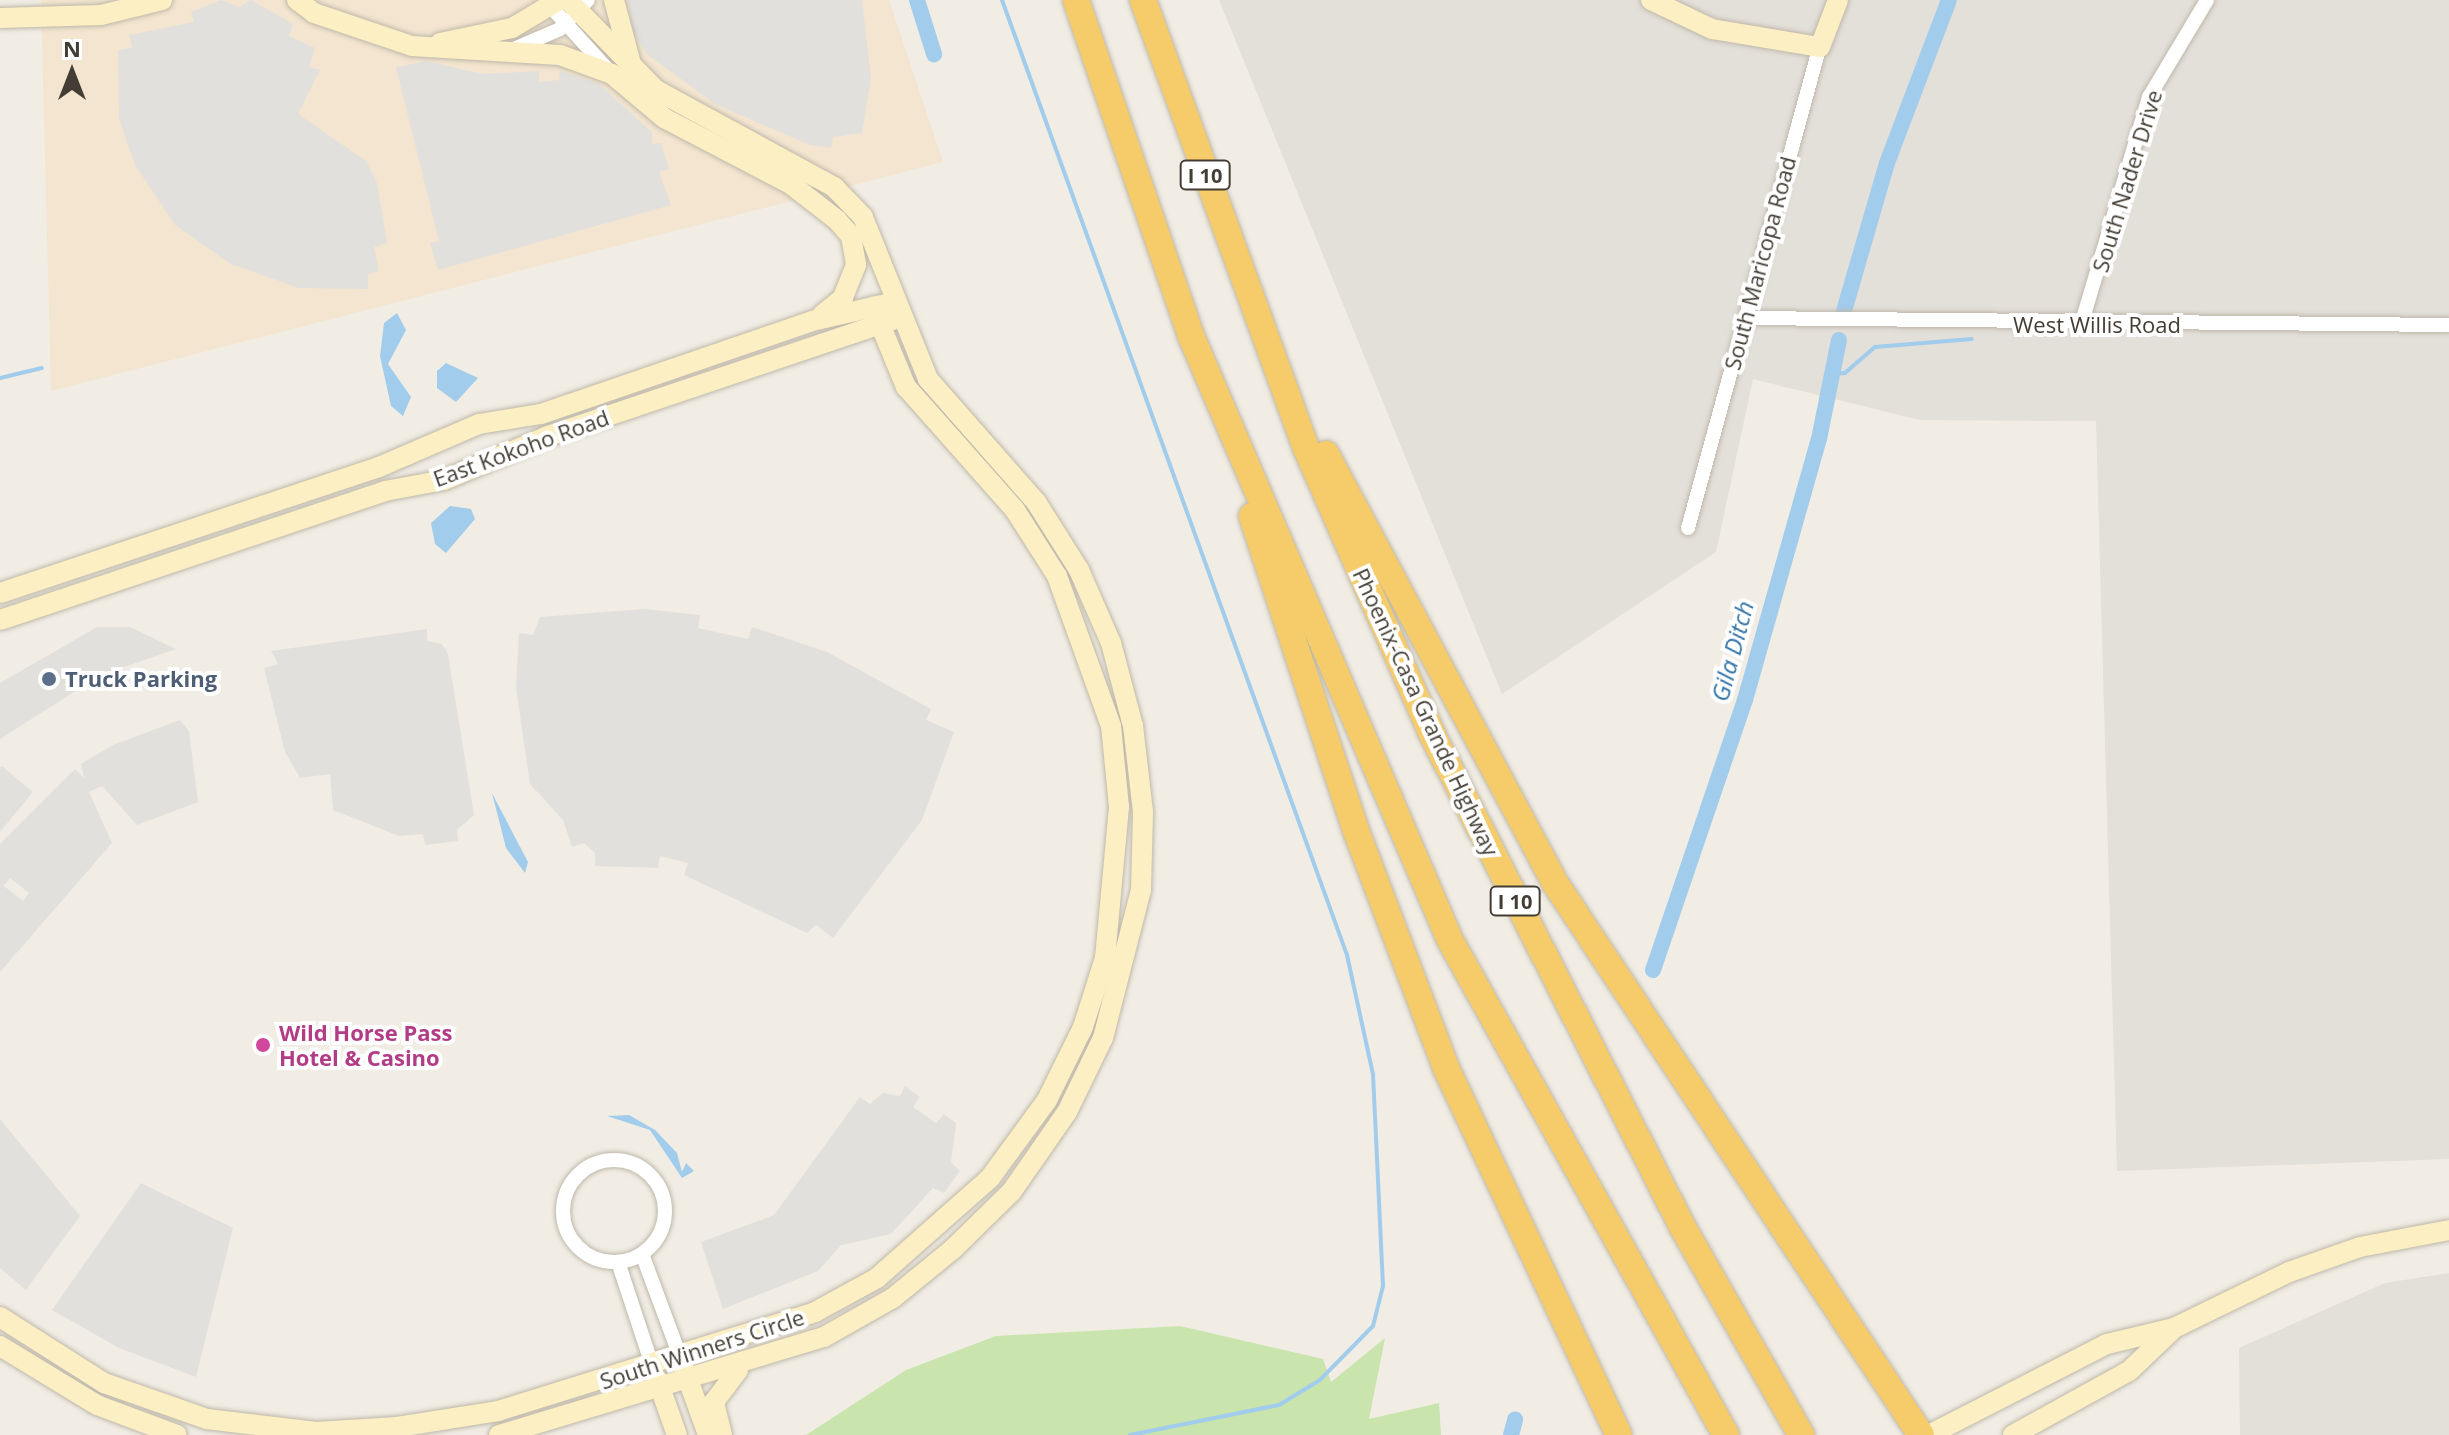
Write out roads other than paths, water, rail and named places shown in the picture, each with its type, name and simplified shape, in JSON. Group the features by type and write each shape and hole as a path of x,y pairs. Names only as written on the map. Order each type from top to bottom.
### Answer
{"highway":[{"name":"I 10","path":"1076,0 1192,338 1450,940 1726,1435"},
{"name":"Phoenix-Casa Grande Highway","path":"1143,0 1270,349 1431,732 1682,1226 1801,1435"},
{"path":"1192,338 1355,828 1447,1070 1613,1427"},
{"path":"1270,349 1434,669 1555,883 1921,1435"}],"street":[{"path":"0,18 101,15 162,0"},
{"path":"298,0 336,20 412,46 495,56 560,55 612,74"},
{"path":"321,0 336,20"},
{"path":"614,0 632,66 656,90"},
{"path":"1651,0 1712,29 1820,47"},
{"name":"South Maricopa Road","path":"1688,528 1820,47 1838,0"},
{"name":"South Nader Drive","path":"2081,325 2149,97 2207,0"},
{"path":"412,46 512,28 569,7"},
{"path":"495,56 569,7"},
{"path":"569,7 612,74 664,118 817,201 851,236 852,283 812,321"},
{"name":"South Winners Circle","path":"499,1435 741,1367 824,1337 893,1298 953,1249 1039,1153 1103,1038 1141,890 1143,812 1123,689 1079,570 1028,492 928,379 863,217 834,187 656,90 569,7"},
{"name":"East Kokoho Road","path":"0,620 385,491 444,480 537,440 900,309"},
{"name":"South Winners Circle","path":"0,1317 104,1383 207,1419 316,1432 433,1428 653,1368 815,1312 877,1278 938,1230 1019,1139 1083,1027 1105,958 1119,807 1101,694 1057,576 1015,510 906,387 876,316"},
{"name":"East Kokoho Road","path":"0,593 391,463 479,424 530,415 812,321 876,316"},
{"name":"West Willis Road","path":"1745,318 2081,325 2449,325"},
{"path":"530,415 537,440"},
{"path":"195,528 203,551"},
{"path":"1101,694 1123,689"},
{"path":"1019,1139 1039,1153"},
{"path":"605,1161 639,1166 662,1192 663,1227 642,1254 618,1262 576,1245 563,1212 574,1179 605,1161"},
{"path":"1929,1435 2107,1344 2174,1328 2303,1267 2360,1247 2449,1230"},
{"path":"642,1254 708,1435"},
{"path":"618,1262 677,1435"},
{"path":"2013,1435 2129,1371 2174,1328"},
{"path":"0,1346 97,1405 177,1435"},
{"path":"722,1435 714,1402 741,1367"}],"water":[{"path":"397,313 406,330 388,364 411,397 403,416 391,406 380,356 384,323"},
{"path":"446,363 478,378 456,402 437,388 437,371"},
{"path":"450,506 471,509 475,519 446,553 435,544 431,523"},
{"path":"492,793 528,862 525,873 506,848"},
{"path":"629,1115 655,1130 677,1153 682,1172 686,1163 694,1171 682,1178 650,1130 607,1116"}],"waterway":[{"path":"917,0 934,54"},
{"path":"1002,0 1347,955 1373,1074 1383,1286 1373,1326 1320,1380 1279,1405 1130,1435"},
{"name":"Gila Ditch","path":"1844,311 1887,163 1949,0"},
{"path":"1832,374 1845,373 1875,347 1972,339"},
{"name":"Gila Ditch","path":"1653,970 1745,700 1819,439 1839,340"},
{"path":"0,378 42,368"},
{"name":"Gila Ditch","path":"1511,1435 1515,1420"}],"place":[{"name":"Truck Parking","path":"49,679"},
{"name":"Wild Horse Pass Hotel & Casino","path":"263,1045"}]}
